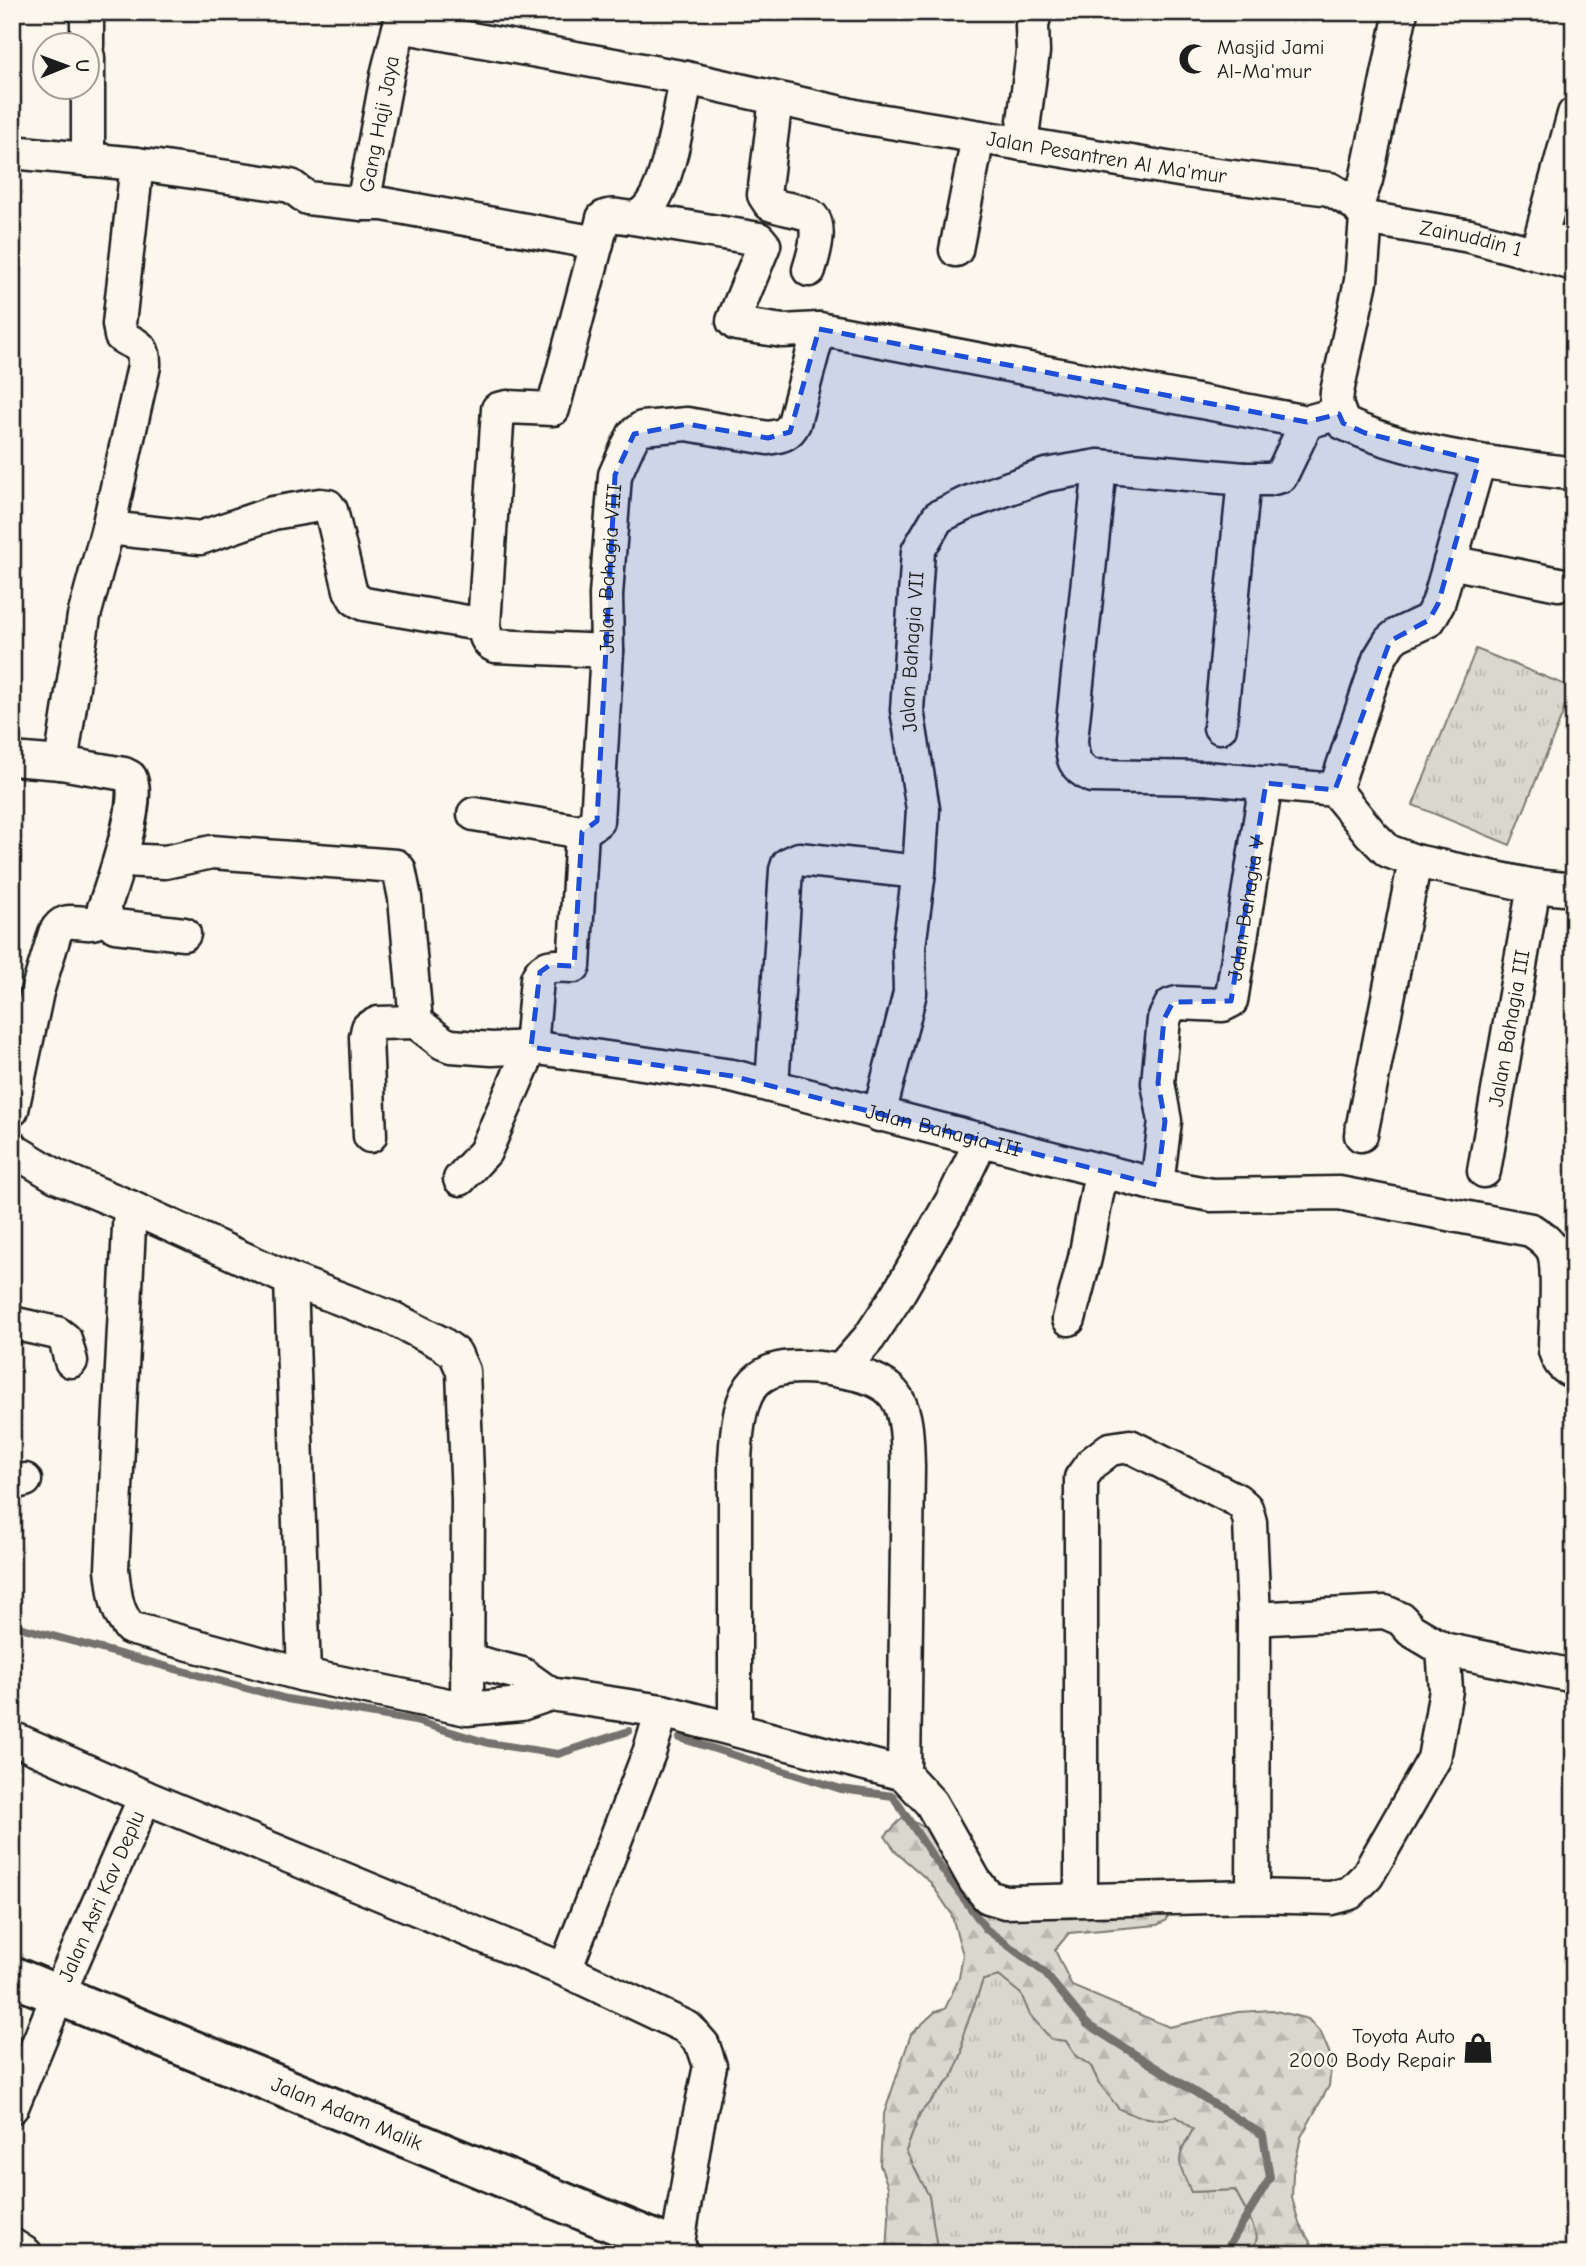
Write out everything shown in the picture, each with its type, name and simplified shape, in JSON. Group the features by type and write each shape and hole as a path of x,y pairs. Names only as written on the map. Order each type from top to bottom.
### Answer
{"street":[{"path":"87,12 87,32"},
{"path":"1021,144 1033,52 1032,26 1035,12"},
{"path":"1401,12 1362,212 1361,281 1337,392 1339,414 1343,423 1365,433 1414,447 1515,468 1574,474"},
{"name":"Jalan Pesantren Al Ma'mur","path":"402,19 860,117 1185,171 1330,189 1362,212"},
{"name":"Gang Haji Jaya","path":"373,204 387,71 402,19"},
{"path":"634,218 646,209 666,176 686,78"},
{"path":"776,99 765,195 770,204 810,215 814,220 816,246 809,270"},
{"path":"88,102 88,159"},
{"name":"Zainuddin 1","path":"1574,114 1541,236 1574,247"},
{"path":"956,250 978,137"},
{"path":"12,152 137,164 291,187 307,198 373,204 597,243"},
{"path":"61,763 84,616 108,528 144,366 145,354 138,345 121,335 119,324 137,164"},
{"name":"Zainuddin 1","path":"1362,212 1470,236 1574,264"},
{"path":"607,651 495,646 489,643 484,625 496,417 499,409 507,407 553,409 603,218 610,214 759,239 764,245 733,321 736,324 783,331 819,329 1307,422 1339,414"},
{"name":"Jalan Bahagia VIII","path":"531,1047 537,979 540,972 550,965 574,966 582,832 597,821 607,651 606,595 615,475 634,434 642,428 687,424 768,438 790,432 819,329"},
{"name":"Jalan Bahagia VII","path":"879,1115 910,993 909,946 919,872 923,809 907,710 918,551 937,517 967,503 1046,475 1098,466 1269,479 1281,475 1307,422"},
{"path":"1335,790 1379,659 1390,641 1429,620 1438,604 1479,461"},
{"path":"1220,727 1244,479"},
{"path":"1098,486 1073,726 1072,759 1081,771 1092,776 1206,778 1335,790 1371,834 1388,850 1415,861 1534,886 1574,890"},
{"path":"108,528 200,538 273,513 328,506 350,590 355,599 364,604 484,625"},
{"path":"1450,562 1559,584"},
{"path":"12,760 61,763 124,774 130,777 134,789 121,860 98,922 92,924 67,920 59,925 25,988 12,1110"},
{"name":"Jalan Bahagia V","path":"1157,1185 1166,1121 1158,1083 1164,1019 1171,1005 1177,1003 1223,1005 1231,1001 1266,783"},
{"path":"474,814 582,832"},
{"path":"121,860 165,862 212,852 396,866 401,874 405,898 415,1022 378,1023 368,1028 366,1037 370,1136"},
{"path":"772,1085 788,864 799,859 919,872"},
{"path":"1361,1135 1415,861"},
{"name":"Jalan Bahagia III","path":"1484,1171 1534,886"},
{"path":"104,908 114,926 184,934"},
{"name":"Jalan Bahagia III","path":"415,1022 451,1046 492,1049 531,1047 732,1076 1157,1185 1212,1195 1339,1193 1531,1230 1545,1239 1553,1252 1556,1270 1555,1352 1565,1369 1574,1372"},
{"path":"460,1179 485,1152 531,1047"},
{"path":"840,1371 870,1338 897,1296 953,1199 982,1139"},
{"path":"12,1147 56,1177 130,1207 291,1280 394,1319 455,1353 463,1371 467,1500 467,1709"},
{"path":"1069,1319 1085,1258 1101,1172"},
{"path":"130,1207 112,1569 116,1606 130,1628 304,1675 467,1709 521,1704 550,1694"},
{"path":"291,1280 304,1675"},
{"path":"12,1323 57,1334 65,1339 71,1361"},
{"path":"735,1730 735,1460 736,1430 742,1400 756,1379 777,1369 804,1365 870,1378 890,1390 900,1406 906,1430 908,1467 904,1774"},
{"path":"1081,1899 1081,1478 1092,1463 1110,1449 1130,1446 1237,1500 1246,1508 1250,1522 1254,1619 1253,1896"},
{"path":"1254,1619 1385,1612 1401,1619 1411,1630 1443,1649 1574,1676"},
{"path":"467,1660 522,1674 550,1694 662,1711 904,1774 931,1803 975,1881 988,1897 1005,1902 1253,1896 1331,1898 1350,1893 1367,1876 1434,1759 1447,1690 1443,1649"},
{"path":"565,1970 649,1753 662,1711"},
{"path":"12,1738 145,1797 565,1970 688,2028 703,2045 710,2066 677,2252"},
{"name":"Jalan Asri Kav Deplu","path":"12,2107 145,1797"},
{"name":"Jalan Adam Malik","path":"12,1976 677,2252"},
{"path":"12,2245 26,2254"}],"highlighted area":[{"path":"819,329 1307,422 1339,414 1343,423 1365,433 1479,461 1438,604 1429,620 1390,641 1335,790 1266,783 1231,1001 1173,1002 1164,1019 1158,1083 1165,1121 1157,1185 732,1076 531,1047 540,972 550,965 574,966 582,832 597,821 615,475 634,434 687,424 768,438 790,432"}],"green space":[{"path":"1476,649 1573,688 1510,845 1413,805"},
{"path":"904,1816 925,1828 943,1858 979,1905 998,1917 1166,1907 1168,1916 1157,1925 1069,1933 1055,1950 1072,1986 1169,2027 1238,2012 1272,2010 1308,2019 1321,2033 1332,2059 1329,2086 1301,2137 1293,2173 1292,2198 1299,2223 1317,2254 1253,2254 1257,2237 1235,2190 1191,2192 1180,2160 1193,2129 1176,2116 1160,2120 1136,2116 1119,2109 1099,2083 1091,2066 1076,2056 1066,2041 1051,2039 1030,2015 1021,1994 999,1976 983,1980 963,2035 962,2053 952,2077 920,2113 906,2151 929,2196 940,2254 887,2254 888,2187 880,2165 883,2117 911,2034 935,2012 945,2009 959,1978 963,1955 951,1913 930,1882 897,1853 885,1836"},
{"path":"999,1976 1022,1994 1030,2015 1066,2041 1076,2056 1091,2066 1099,2083 1176,2115 1194,2129 1181,2150 1191,2192 1235,2190 1257,2237 1253,2254 940,2254 906,2151 920,2113 952,2077 962,2053 963,2035 983,1980"}],"waterway":[{"path":"12,1625 287,1699 415,1721 488,1743 558,1754 629,1731"},
{"path":"680,1738 841,1789 893,1796 986,1929 1044,1972 1087,2024 1263,2135 1270,2178 1224,2254"}],"place":[{"name":"Masjid Jami Al-Ma'mur","path":"1194,59"},
{"name":"Toyota Auto 2000 Body Repair","path":"1478,2048"}]}
